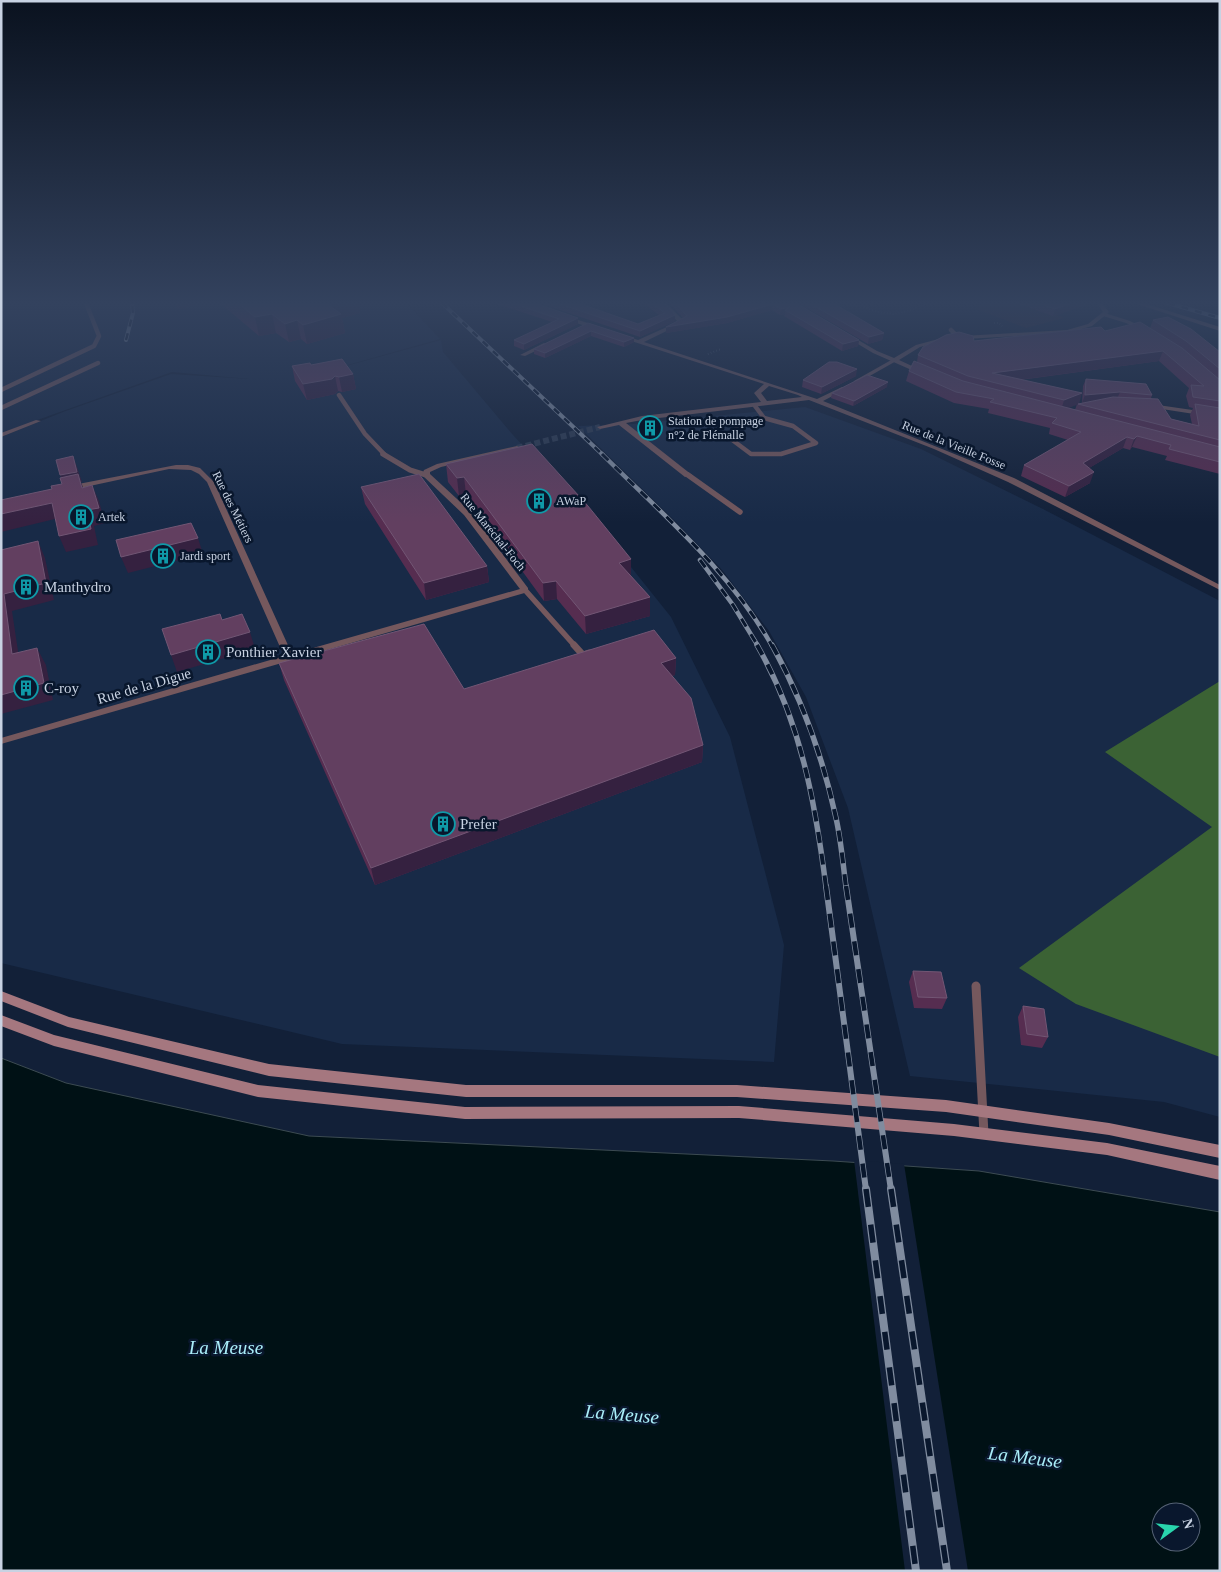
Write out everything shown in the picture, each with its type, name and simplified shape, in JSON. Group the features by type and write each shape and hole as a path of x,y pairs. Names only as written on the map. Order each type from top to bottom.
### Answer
{"main road":[{"path":"1,996 68,1022 269,1070 466,1091 737,1092 946,1106 1109,1129 1220,1152"},
{"path":"1,1020 54,1040 258,1091 465,1113 739,1112 984,1134 1107,1149 1220,1173"}],"street":[{"name":"Rue de la Vieille Fosse","path":"744,376 808,398 1011,480 1220,588"},
{"path":"817,402 865,376"},
{"path":"766,404 757,393 768,384"},
{"path":"600,427 648,418 808,398"},
{"path":"1142,405 1220,416"},
{"path":"1,435 38,421"},
{"path":"621,423 688,475"},
{"path":"426,475 426,470 439,464 517,448"},
{"name":"Rue des Métiers","path":"65,490 169,467 184,466 203,471 210,482 290,659"},
{"name":"Rue Maréchal-Foch","path":"426,475 468,514 525,590"},
{"name":"Rue de la Digue","path":"1,741 525,590"}],"lane":[{"path":"1,390 30,376"},
{"path":"1,408 69,376"},
{"path":"339,395 373,446 390,460 411,471 426,475"},
{"path":"755,406 764,418 793,426 816,443 782,454 751,454 731,439 737,427 764,418"},
{"path":"688,475 740,512"},
{"path":"525,590 583,655 600,650"},
{"path":"976,986 984,1134"}],"shaded area":[{"path":"1,376 160,376 1,433"},
{"path":"164,376 249,379 220,376 307,376 291,381 308,376 464,376 513,435 595,522 671,617 730,737 784,945 774,1062 342,1044 1,963 1,437 63,412"},
{"path":"805,407 921,449 1043,509 1220,601 1220,1117 1164,1102 910,1076 848,808 806,697 769,631 723,571 578,426 633,424"}],"green space":[{"path":"1220,681 1220,1057 1076,1004 1019,968 1212,827 1105,752"}],"water":[{"name":"La Meuse","path":"1,1058 66,1083 309,1136 833,1161 979,1171 1220,1212 1220,1571 1,1571"}],"pier":[{"path":"854,1160 904,1164 968,1571 905,1571"}],"building":[{"path":"298,376 335,376 332,379 303,384"},
{"path":"808,376 843,376 822,387 803,380"},
{"path":"864,376 871,376 888,382 854,401 832,393"},
{"path":"921,376 952,376 963,381 1220,447 1220,462 1169,449 1171,445 1137,436 1134,439 1127,437 1083,463 1094,472 1069,486 1024,465 1081,432 1052,423 1057,418 990,402 994,399 956,392"},
{"path":"969,376 1007,376 1082,393 1064,400"},
{"path":"1193,376 1216,376 1220,380 1220,401 1193,397 1191,385 1204,386"},
{"path":"1086,379 1146,384 1152,395 1120,392 1085,395"},
{"path":"1113,397 1158,399 1171,419 1199,426 1195,404 1220,408 1220,440 1078,404"},
{"path":"532,444 588,506 631,559 619,563 650,597 585,616 556,581 543,583 464,477 457,478 446,464"},
{"path":"73,456 77,472 60,475 56,460"},
{"path":"78,474 82,488 92,485 99,508 87,510 91,529 59,536 52,503 1,514 1,500 52,489 51,486 62,484 60,478"},
{"path":"419,474 487,566 424,583 361,487"},
{"path":"191,523 198,538 121,557 116,540"},
{"path":"38,541 46,583 4,594 12,654 37,648 44,683 1,695 1,550"},
{"path":"220,614 222,620 242,614 250,632 171,655 162,629"},
{"name":"Prefer","path":"424,624 464,689 654,630 676,658 661,663 691,698 703,745 371,868 279,663"},
{"path":"913,971 941,972 947,998 918,997"},
{"path":"1023,1006 1044,1009 1048,1037 1027,1034"}],"tunnel":[{"path":"517,448 600,427"}],"railway":[{"path":"520,376 603,455"},
{"path":"602,454 716,568 755,619 772,646"},
{"path":"700,560 733,605 758,646"},
{"path":"757,645 785,703 804,763 817,824 826,887"},
{"path":"772,645 793,686 825,773 838,826 846,887"},
{"path":"826,886 866,1190"},
{"path":"846,886 891,1190"},
{"path":"866,1189 916,1571"},
{"path":"891,1189 947,1571"}],"place":[{"name":"Station de pompage n°2 de Flémalle","path":"650,428"},
{"name":"AWaP","path":"539,501"},
{"name":"Artek","path":"81,517"},
{"name":"Jardi sport","path":"163,556"},
{"name":"Manthydro","path":"26,587"},
{"name":"Ponthier Xavier","path":"208,652"},
{"name":"C-roy","path":"26,688"},
{"name":"Prefer","path":"443,824"}]}
